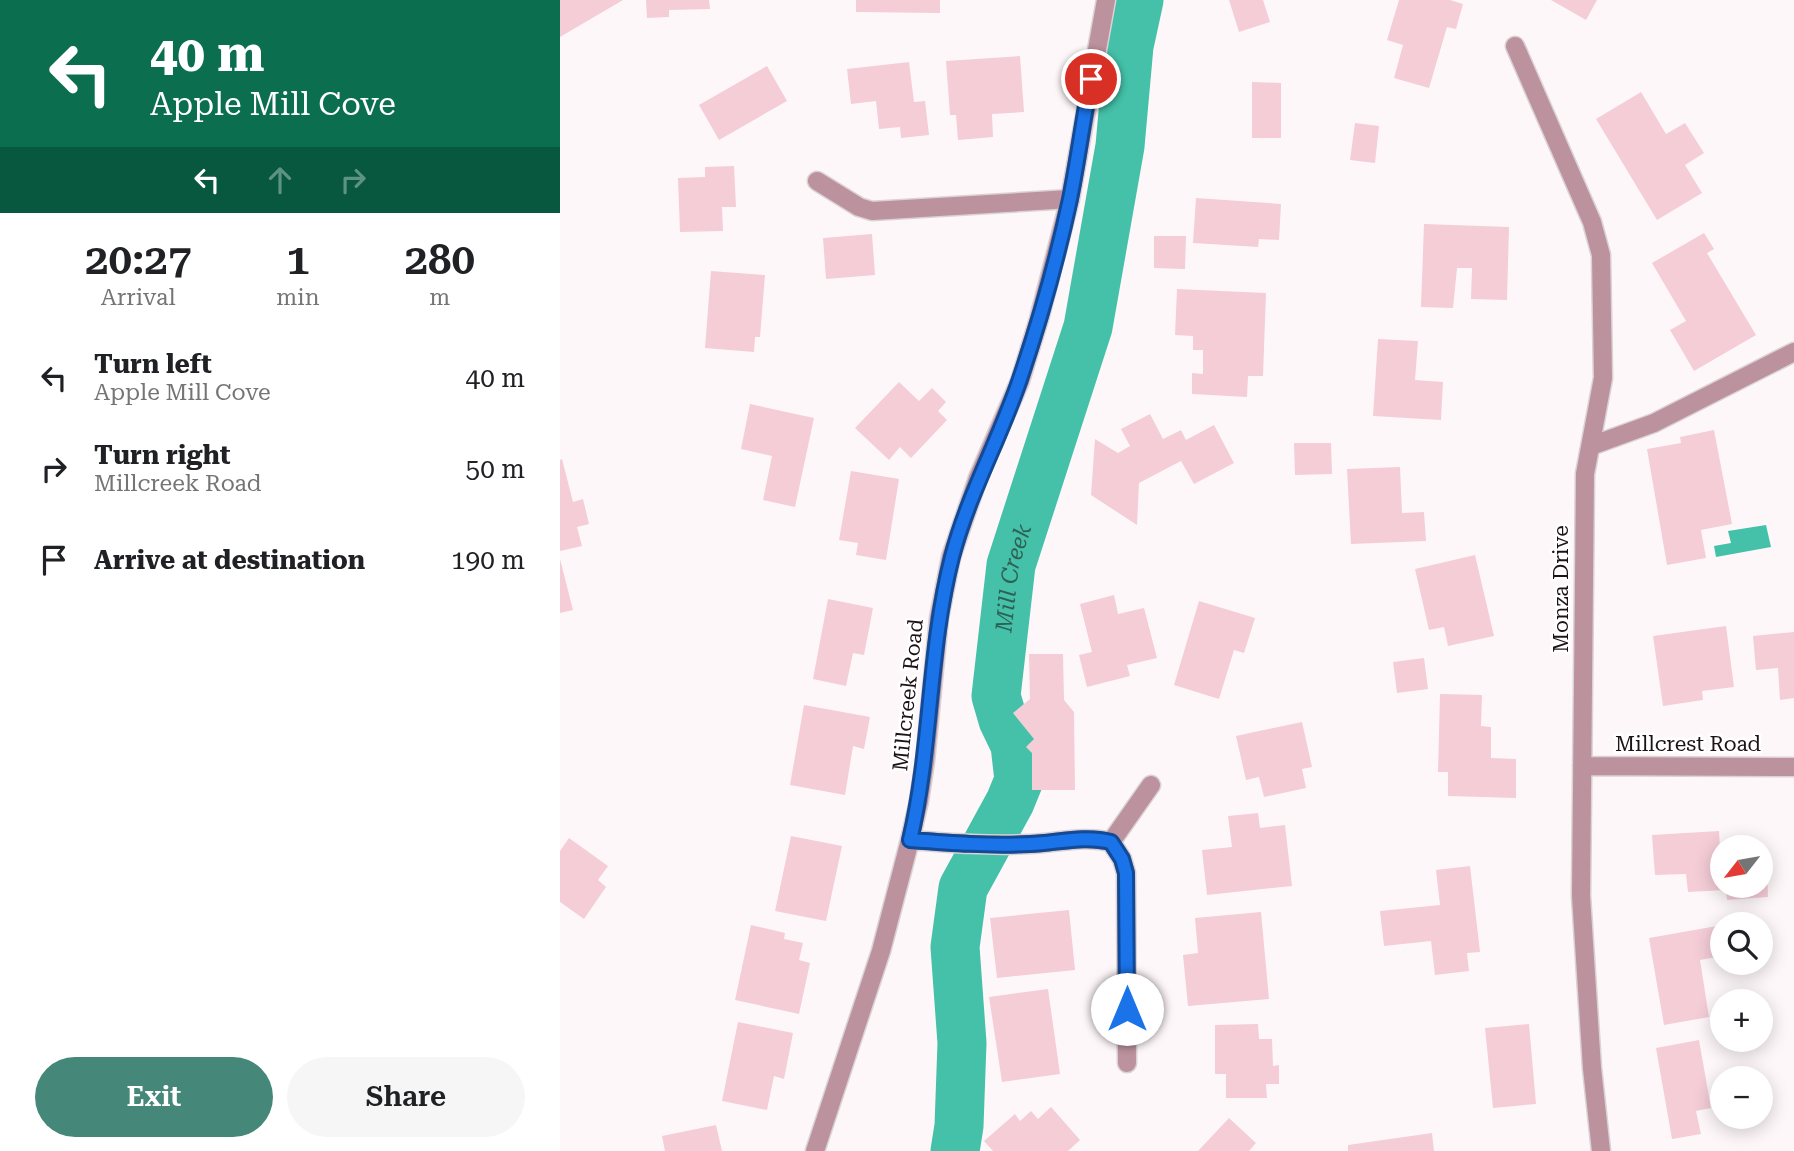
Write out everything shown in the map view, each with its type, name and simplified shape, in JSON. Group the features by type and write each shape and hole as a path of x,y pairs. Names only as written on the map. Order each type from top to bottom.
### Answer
{"street":[{"name":"Millcreek Road","path":"815,1151 881,951 910,840 925,761 939,618 951,558 978,478 1020,381 1045,296 1070,199 1106,0"},
{"name":"Monza Drive","path":"1515,46 1592,222 1601,255 1603,378 1585,474 1581,896 1592,1068 1601,1151"},
{"path":"817,181 859,207 872,211 1070,199"},
{"path":"1591,446 1654,423 1794,352"},
{"name":"Millcrest Road","path":"1582,766 1794,767"},
{"path":"1111,842 1151,785"},
{"path":"910,840 973,844 1030,844 1084,839 1111,842"},
{"path":"1111,842 1122,859 1126,873 1127,1063"}],"shaded area":[{"path":"1766,525 1771,547 1716,557 1714,546 1731,543 1728,531"}],"building":[{"path":"560,0 623,0 560,37"},
{"path":"646,0 709,0 710,9 669,10 669,17 647,18"},
{"path":"856,0 940,0 940,13 856,12"},
{"path":"1229,0 1263,0 1270,22 1239,32"},
{"path":"1399,0 1450,0 1463,4 1456,29 1447,27 1429,88 1394,78 1403,45 1387,40"},
{"path":"1551,0 1597,0 1586,20"},
{"path":"1020,56 1024,112 992,114 993,137 958,140 956,115 950,115 946,61"},
{"path":"909,62 914,102 925,101 929,135 901,138 900,127 879,129 876,101 851,104 847,69"},
{"path":"767,66 787,101 719,140 699,105"},
{"path":"1252,82 1281,83 1281,138 1252,138"},
{"path":"1641,92 1666,134 1685,123 1704,153 1685,165 1702,193 1657,220 1596,119"},
{"path":"1355,123 1379,126 1375,163 1350,160"},
{"path":"734,166 736,207 722,207 723,231 680,232 678,178 705,177 705,167"},
{"path":"1196,198 1281,204 1279,240 1259,239 1258,247 1193,243"},
{"path":"1424,224 1509,227 1507,300 1471,299 1472,268 1457,268 1453,308 1421,307"},
{"path":"1704,233 1714,249 1707,253 1756,335 1694,371 1670,330 1686,321 1652,263"},
{"path":"872,234 875,275 826,279 823,238"},
{"path":"1154,236 1186,236 1185,269 1154,268"},
{"path":"711,271 765,275 760,337 755,337 754,352 705,348"},
{"path":"1177,289 1266,293 1263,376 1248,376 1247,397 1192,394 1192,373 1203,374 1203,350 1193,350 1193,336 1175,335"},
{"path":"1378,339 1418,341 1415,380 1443,382 1441,420 1373,416"},
{"path":"899,382 919,401 932,388 946,402 938,411 947,420 911,458 900,447 889,460 855,428"},
{"path":"750,404 814,418 795,507 763,500 772,456 741,449"},
{"path":"1150,414 1163,439 1181,430 1186,440 1214,425 1234,463 1194,484 1181,461 1139,483 1137,525 1091,495 1095,439 1118,453 1130,446 1121,429"},
{"path":"1714,430 1732,524 1701,530 1706,558 1667,565 1647,449 1681,443 1680,437"},
{"path":"1294,443 1331,443 1332,474 1295,475"},
{"path":"562,459 573,502 583,499 589,524 577,527 582,546 560,551 560,460"},
{"path":"1400,467 1402,513 1424,512 1426,541 1351,544 1347,469"},
{"path":"851,471 899,479 886,560 856,555 858,543 839,540"},
{"path":"1475,555 1494,636 1448,646 1444,627 1429,630 1415,569"},
{"path":"560,559 573,610 560,613"},
{"path":"1114,595 1118,614 1144,608 1157,658 1127,665 1130,676 1087,687 1079,655 1092,652 1080,604"},
{"path":"828,599 873,608 864,655 853,653 846,686 813,679"},
{"path":"1199,601 1255,618 1244,653 1234,650 1219,699 1174,685"},
{"path":"1726,626 1734,687 1702,691 1703,700 1663,706 1653,636"},
{"path":"1794,632 1794,698 1780,700 1778,668 1756,670 1753,636"},
{"path":"1029,654 1063,654 1064,700 1074,712 1075,790 1032,790 1032,753 1026,747 1034,739 1013,713 1030,699"},
{"path":"1424,658 1428,689 1397,693 1393,662"},
{"path":"1440,694 1482,695 1481,726 1491,727 1491,758 1516,759 1516,798 1448,796 1448,772 1438,772"},
{"path":"804,705 870,717 864,749 853,746 845,795 790,785"},
{"path":"1302,722 1312,767 1302,769 1306,788 1264,797 1259,777 1246,780 1236,736"},
{"path":"1258,813 1260,828 1285,825 1292,886 1207,895 1202,850 1232,847 1228,816"},
{"path":"1719,831 1719,835 1710,835 1710,891 1688,892 1686,874 1655,875 1652,835"},
{"path":"791,836 842,846 826,921 775,911"},
{"path":"569,838 608,866 598,880 606,887 584,919 560,902 560,851"},
{"path":"1470,866 1480,952 1467,953 1469,971 1435,975 1431,941 1384,946 1380,911 1440,905 1436,870"},
{"path":"1069,910 1075,970 997,978 990,918"},
{"path":"1261,912 1269,999 1188,1006 1183,955 1198,953 1195,918"},
{"path":"751,925 785,933 784,939 803,943 799,960 810,963 799,1014 735,1000"},
{"path":"1710,927 1710,958 1700,960 1709,1017 1664,1025 1649,938"},
{"path":"1048,989 1060,1074 1002,1082 989,997"},
{"path":"738,1022 793,1033 784,1079 774,1076 767,1110 722,1101"},
{"path":"1258,1024 1259,1039 1272,1039 1273,1066 1279,1065 1279,1084 1266,1084 1267,1098 1226,1098 1226,1074 1215,1074 1215,1025"},
{"path":"1529,1024 1536,1104 1493,1108 1485,1028"},
{"path":"1699,1040 1710,1102 1710,1108 1696,1111 1701,1134 1672,1139 1656,1048"},
{"path":"1051,1107 1080,1140 1068,1151 993,1151 984,1141 1015,1114 1020,1121 1031,1111 1038,1119"},
{"path":"1229,1118 1256,1143 1249,1151 1198,1151"},
{"path":"716,1125 722,1151 665,1151 662,1136"},
{"path":"1432,1133 1434,1151 1348,1151 1348,1145"}],"waterway":[{"name":"Mill Creek","path":"955,1151 959,1126 962,1043 955,947 963,888 1010,802 1019,780 1015,745 1003,720 996,696 1011,565 1088,327 1120,146 1129,46 1139,0"}],"route":[{"path":"1091,79 1070,199 1039,319 1020,381 978,478 951,558 939,618 925,761 910,840 973,844 1030,844 1084,839 1111,842 1122,859 1126,873 1127,1009"}]}
